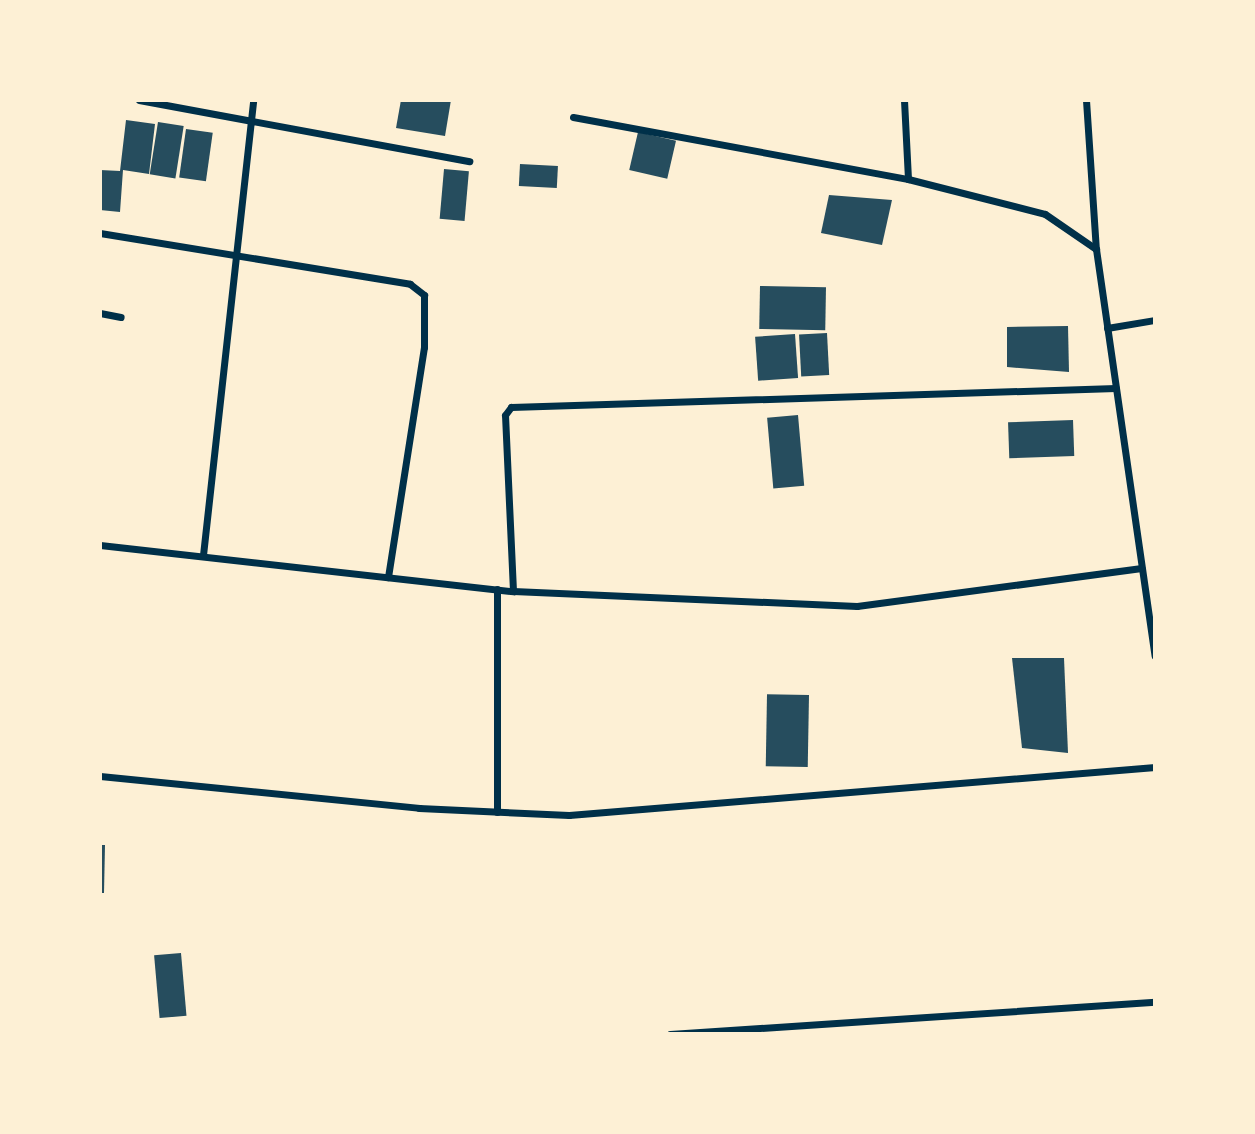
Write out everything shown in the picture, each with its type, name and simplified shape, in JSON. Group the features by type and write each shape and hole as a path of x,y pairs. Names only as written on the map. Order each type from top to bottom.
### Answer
{"street":[{"path":"139,100 249,118 469,161"},
{"path":"203,555 253,100"},
{"path":"904,100 908,179"},
{"path":"1086,100 1096,249 1155,656"},
{"path":"573,117 908,179 1045,214 1096,249"},
{"path":"100,233 410,284 424,295 424,347 388,577"},
{"path":"100,313 121,317"},
{"path":"1107,328 1155,320"},
{"path":"513,591 505,415 512,407 1116,388"},
{"path":"100,545 498,590 857,606 1141,568"},
{"path":"497,812 498,590"},
{"path":"100,776 497,812 583,814 1155,767"},
{"path":"670,1034 1155,1002"}],"building":[{"path":"401,100 451,100 445,136 396,128"},
{"path":"126,120 155,124 149,174 123,170 120,212 100,210 100,170 120,171"},
{"path":"158,122 184,126 175,178 150,174"},
{"path":"186,129 213,133 206,181 179,178"},
{"path":"638,132 676,141 667,179 629,170"},
{"path":"520,164 558,166 557,188 519,186"},
{"path":"444,169 469,171 465,221 440,219"},
{"path":"829,195 892,200 882,245 821,233"},
{"path":"760,286 826,287 825,330 759,329"},
{"path":"1068,326 1069,372 1007,367 1007,327"},
{"path":"827,333 829,375 801,376 799,334"},
{"path":"795,334 798,378 758,381 755,337"},
{"path":"798,415 804,486 773,488 767,418"},
{"path":"1073,420 1074,456 1009,458 1008,422"},
{"path":"1012,658 1064,658 1068,753 1022,748"},
{"path":"767,694 809,695 808,767 766,766"},
{"path":"100,845 105,845 104,893 100,893"},
{"path":"181,953 186,1016 160,1018 154,955"}]}
